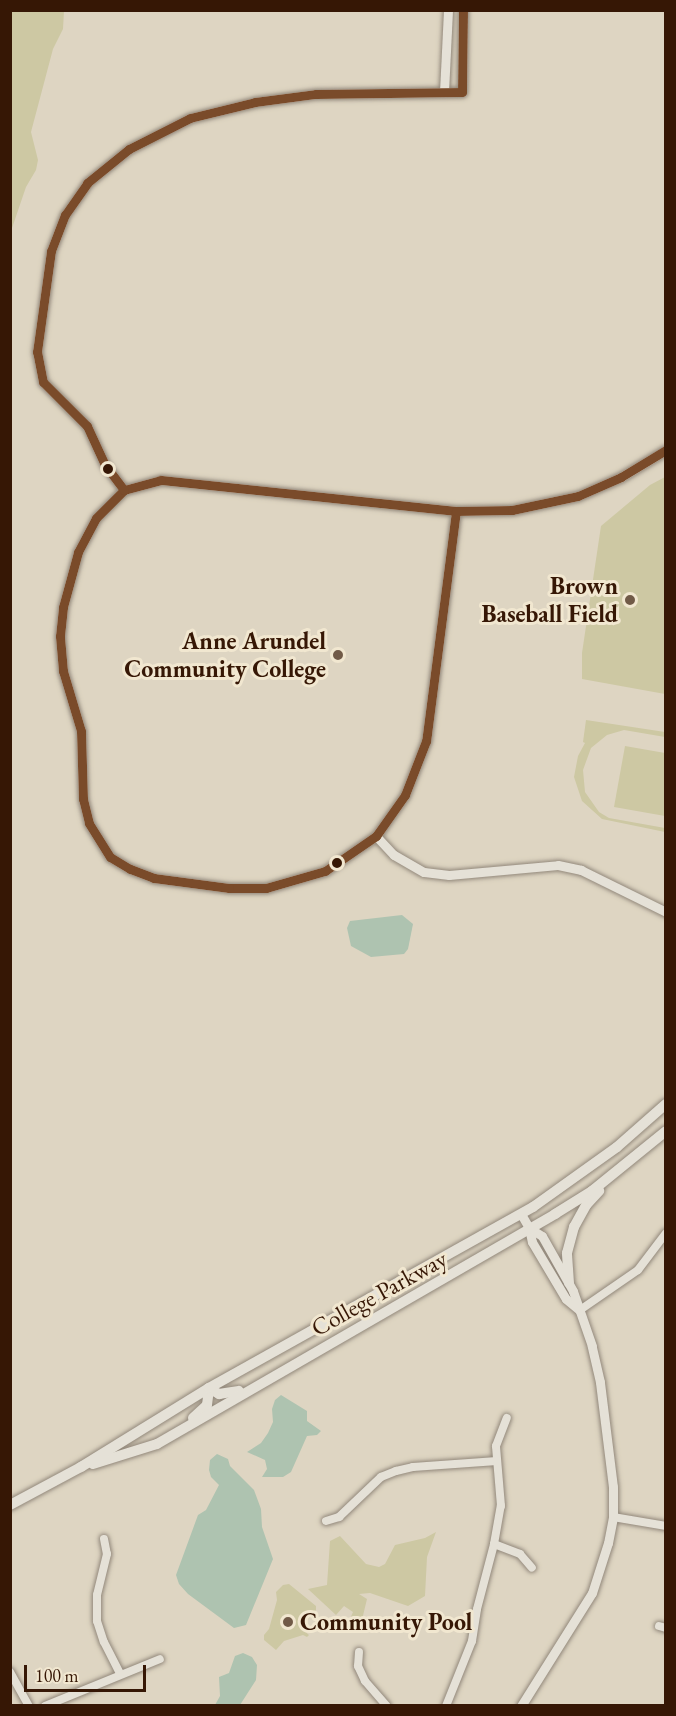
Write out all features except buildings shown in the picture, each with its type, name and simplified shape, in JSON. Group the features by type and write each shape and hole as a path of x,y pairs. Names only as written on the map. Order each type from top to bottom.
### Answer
{"main road":[{"name":"College Parkway","path":"10,1505 81,1467 209,1389 521,1214 617,1147 666,1104"},
{"name":"College Parkway","path":"81,1467 157,1444 592,1191 666,1131"},
{"path":"569,1283 567,1253 574,1227 587,1204 621,1168"},
{"path":"157,1444 207,1405 209,1389 219,1395 229,1395 268,1379"}],"street":[{"path":"444,92 448,10"},
{"path":"124,490 105,465 87,426 43,382 37,352 51,251 64,215 87,183 129,149 190,118 255,102 316,94 462,92 463,10"},
{"path":"456,511 426,741 405,795 376,836 325,871 266,888 229,888 154,878 130,869 110,857 89,823 83,799 81,731 63,671 60,636 63,607 78,552 96,518 124,490 162,480 456,511 513,510 578,496 621,477 666,450"},
{"path":"376,836 394,855 424,872 449,875 558,865 581,870 666,912"},
{"path":"521,1214 530,1228 542,1236 569,1283 592,1346 600,1382 611,1459 613,1517 604,1560 592,1593 521,1706"},
{"path":"530,1228 532,1242 566,1299 580,1310"},
{"path":"580,1310 638,1270 666,1233"},
{"path":"446,1706 472,1641 477,1609 494,1544 501,1506 496,1446 507,1418"},
{"path":"326,1521 339,1516 381,1477 396,1471 413,1467 498,1461"},
{"path":"613,1517 666,1526"},
{"path":"104,1539 107,1554 97,1595 98,1621 104,1642 120,1674"},
{"path":"494,1544 520,1554 532,1568"},
{"path":"359,1652 358,1666 365,1681 387,1706"},
{"path":"45,1706 160,1659"},
{"path":"10,1672 29,1706"}],"shaded area":[{"path":"11,10 64,11 63,29 53,49 31,132 38,160 36,170 26,187 11,231"},
{"name":"Brown Baseball Field","path":"665,477 665,694 582,679 582,653 601,526 650,485"},
{"path":"586,720 665,732 665,737 624,730 607,735 591,748 583,770 585,792 599,812 609,818 665,828 665,832 602,819 582,801 574,777 578,756 585,743 583,742"},
{"path":"625,746 665,753 665,816 614,807"},
{"path":"402,915 413,924 408,949 404,954 371,957 351,946 347,928 350,921"},
{"path":"281,1395 307,1411 307,1421 321,1431 317,1435 307,1436 291,1472 283,1477 262,1477 267,1469 265,1460 247,1452 261,1443 268,1433 273,1422 272,1409 275,1400"},
{"path":"217,1454 228,1459 230,1466 254,1490 261,1509 262,1527 273,1559 246,1625 234,1628 188,1594 179,1584 176,1575 198,1515 206,1510 219,1485 211,1477 209,1470 210,1460"},
{"path":"436,1532 427,1557 425,1596 408,1606 370,1593 359,1594 367,1599 360,1628 351,1629 354,1624 349,1621 353,1612 344,1606 336,1615 308,1589 327,1585 330,1541 340,1536 366,1564 379,1567 385,1564 395,1545 425,1538"},
{"name":"Community Pool","path":"289,1584 316,1606 316,1610 301,1628 309,1635 307,1637 303,1635 284,1641 276,1650 264,1640 264,1635 269,1629 277,1600 276,1592 283,1585"},
{"path":"243,1653 252,1657 257,1665 256,1680 240,1705 215,1705 220,1696 219,1677 229,1673 235,1656"}],"transit line":[{"path":"124,490 105,465 87,426 43,382 37,352 51,251 65,215 87,183 129,149 190,118 255,102 316,94 462,92 463,10"},
{"path":"456,511 512,510 578,496 621,477 666,450"},
{"path":"161,480 456,511 426,741 405,795 376,836 325,871 266,888 229,888 154,878 130,869 110,857 89,823 83,799 81,731 63,671 60,636 63,607 78,552 96,518 124,490 161,480"}],"place":[{"name":"Brown Baseball Field","path":"630,600"},
{"name":"Anne Arundel Community College","path":"338,655"},
{"name":"Community Pool","path":"288,1622"}]}
